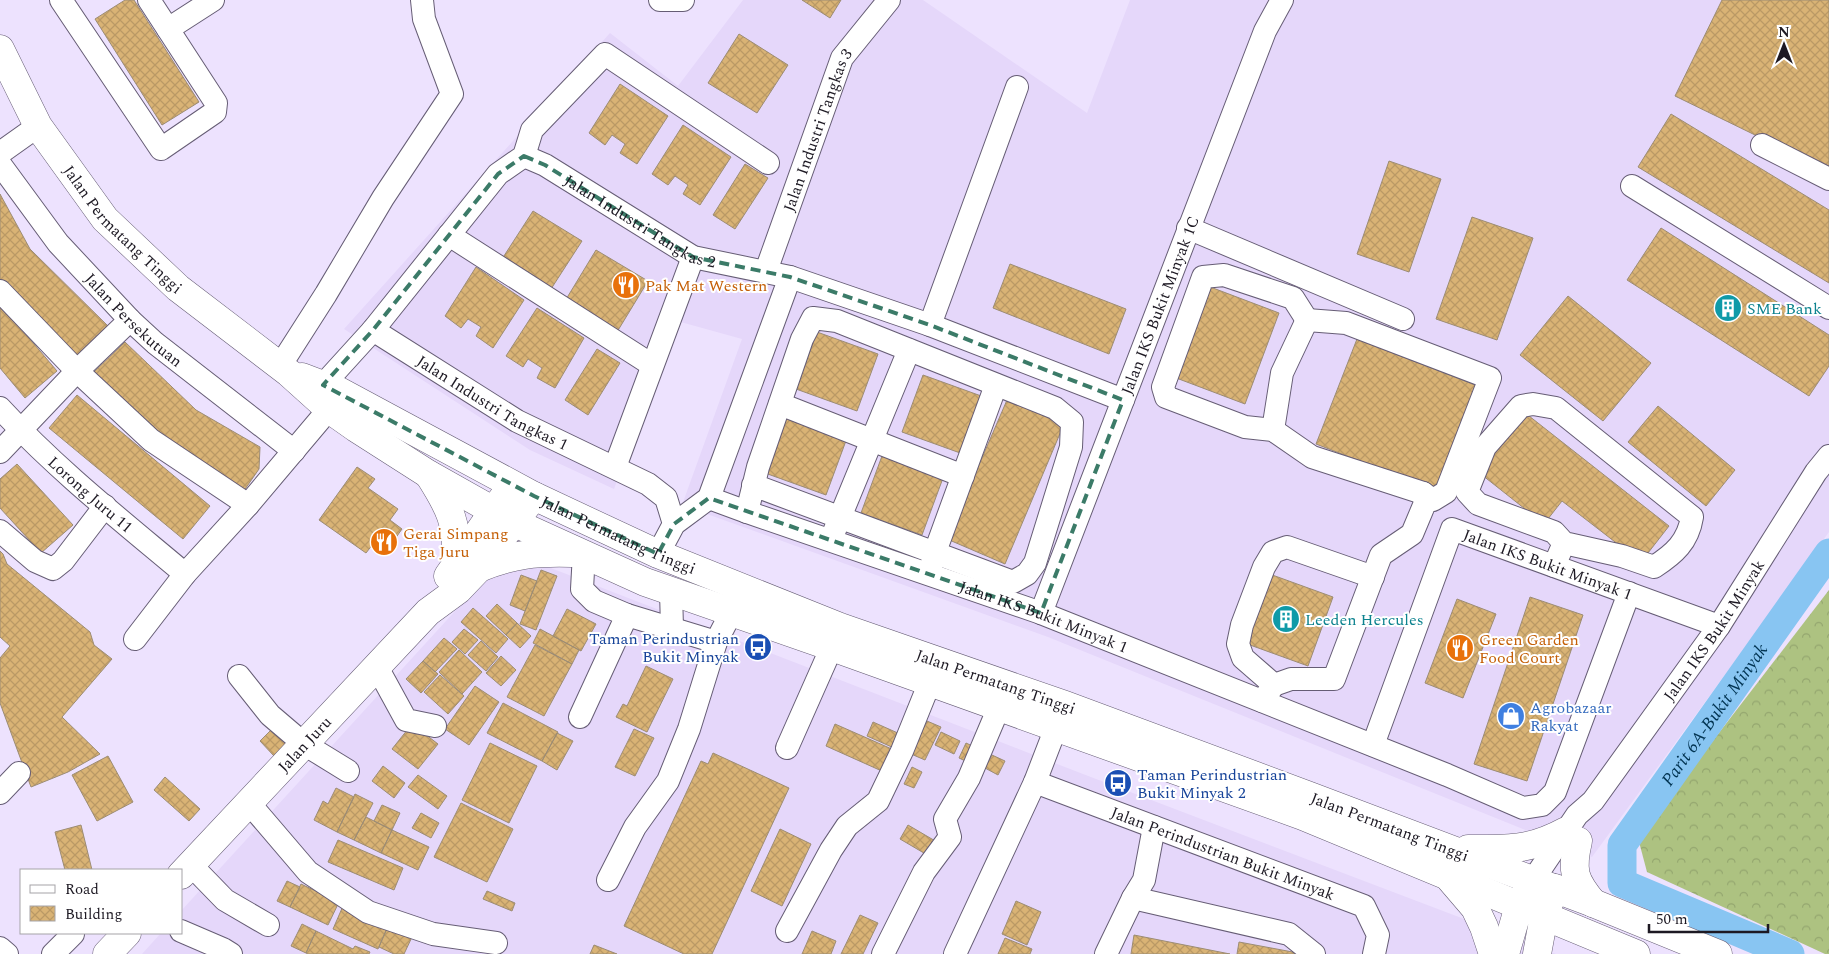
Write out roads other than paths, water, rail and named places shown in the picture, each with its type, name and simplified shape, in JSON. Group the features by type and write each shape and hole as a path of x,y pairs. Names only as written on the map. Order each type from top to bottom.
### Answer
{"main road":[{"name":"Jalan Permatang Tinggi","path":"0,49 38,126 105,219 178,288 428,474 505,517 645,582 731,613 836,637"},
{"name":"Jalan Permatang Tinggi","path":"326,397 370,407 523,491 836,637 1060,716 1451,849 1593,903 1718,954"},
{"path":"428,474 447,504 454,522 457,545 467,566 525,553 584,553"},
{"name":"Jalan Juru","path":"186,870 428,612 458,590 467,566 523,491"},
{"name":"Jalan Permatang Tinggi","path":"1060,716 1631,953"},
{"path":"1451,849 1515,849 1572,836 1575,877 1579,886 1593,903"},
{"path":"1448,877 1475,908 1493,954"},
{"path":"1505,954 1519,906 1544,884"},
{"path":"1537,954 1544,916 1544,884"},
{"path":"107,954 126,934"}],"street":[{"path":"70,3 161,149 215,112 216,103 149,0"},
{"path":"168,29 213,0"},
{"path":"285,369 326,294 383,198 452,94 424,19 422,0"},
{"path":"660,0 683,0"},
{"name":"Jalan Industri Tangkas 3","path":"766,272 842,58 889,0"},
{"name":"Jalan IKS Bukit Minyak 1C","path":"1040,613 1265,31 1282,0"},
{"path":"135,639 185,574 294,451 326,397 374,330 498,174 524,156 532,130 604,54 768,163"},
{"path":"930,325 1017,87"},
{"path":"0,153 38,126"},
{"path":"1762,145 1829,179"},
{"name":"Jalan Industri Tangkas 2","path":"524,156 545,165 693,257 790,277 930,325 1122,400"},
{"name":"Jalan Persekutuan","path":"0,164 58,243 130,320 155,343 294,451"},
{"path":"1632,186 1829,308"},
{"path":"1188,228 1403,319"},
{"path":"449,235 652,365"},
{"path":"615,467 693,257"},
{"path":"1224,275 1293,298 1307,320 1346,323 1490,378 1446,492 1434,500 1423,493 1312,457 1273,430 1246,427 1166,397 1163,387 1203,277 1224,275"},
{"path":"658,554 674,524 710,498 790,277"},
{"path":"0,291 77,372 151,440 248,505"},
{"path":"747,512 753,485 802,339 813,318 837,321 1055,408 1072,422 1071,447 1035,563 1027,574 1012,582 753,485"},
{"path":"0,452 130,320"},
{"path":"1273,430 1282,373 1307,320"},
{"name":"Jalan Industri Tangkas 1","path":"374,330 517,421 648,484 666,498 674,524"},
{"path":"831,541 909,350"},
{"path":"930,575 935,552 996,385"},
{"path":"780,404 963,476"},
{"path":"1533,404 1556,408 1692,517 1690,531 1674,553 1654,568 1622,556 1564,543 1554,532 1478,504 1467,492 1485,447 1521,406 1533,404"},
{"name":"Lorong Juru 11","path":"0,408 21,431 185,574"},
{"name":"Jalan IKS Bukit Minyak","path":"1544,884 1572,836 1577,815 1593,801 1719,626 1816,472 1829,456"},
{"path":"1373,577 1287,547 1273,552 1264,567 1242,625 1238,644 1242,658 1268,693 1291,679 1334,679 1373,577 1381,555 1412,534 1424,503 1423,493"},
{"name":"Jalan IKS Bukit Minyak 1","path":"710,498 1268,693 1373,745 1523,808 1542,805 1555,792 1629,593"},
{"path":"0,532 35,561 53,569 62,561 105,506"},
{"name":"Jalan IKS Bukit Minyak 1","path":"1373,745 1452,529 1719,626"},
{"path":"1554,566 1564,543"},
{"path":"584,553 582,589 594,602 627,615 716,642"},
{"path":"671,591 672,628"},
{"path":"608,880 635,827 668,781 689,729 716,642 731,613"},
{"path":"580,717 627,615"},
{"path":"787,748 836,637"},
{"path":"377,667 406,720 435,726"},
{"path":"787,931 831,850 847,826 878,801 902,751 934,672"},
{"path":"240,676 270,715 304,744 348,771"},
{"path":"884,954 924,872 950,837 945,819 969,778 1004,696"},
{"path":"955,954 1035,782 1060,716"},
{"path":"0,793 19,773"},
{"name":"Jalan Perindustrian Bukit Minyak","path":"1035,782 1364,906 1378,935 1374,954"},
{"path":"249,803 308,872 368,912 433,934 496,943"},
{"path":"1106,954 1133,898 1144,880 1154,827"},
{"path":"186,870 225,900 268,925"},
{"path":"1133,898 1289,934 1314,954"},
{"path":"182,932 223,948 231,954"},
{"path":"53,954 72,934"},
{"path":"0,948 7,954"}],"waterway":[{"name":"Parit 6A-Bukit Minyak","path":"1790,954 1622,883 1622,845 1829,553"}],"place":[{"name":"Pak Mat Western","path":"626,285"},
{"name":"SME Bank","path":"1728,308"},
{"name":"Gerai Simpang Tiga Juru","path":"384,542"},
{"name":"Leeden Hercules","path":"1286,619"},
{"name":"Taman Perindustrian Bukit Minyak","path":"758,647"},
{"name":"Green Garden Food Court","path":"1460,648"},
{"name":"Agrobazaar Rakyat","path":"1511,716"},
{"name":"Taman Perindustrian Bukit Minyak 2","path":"1118,783"}]}
